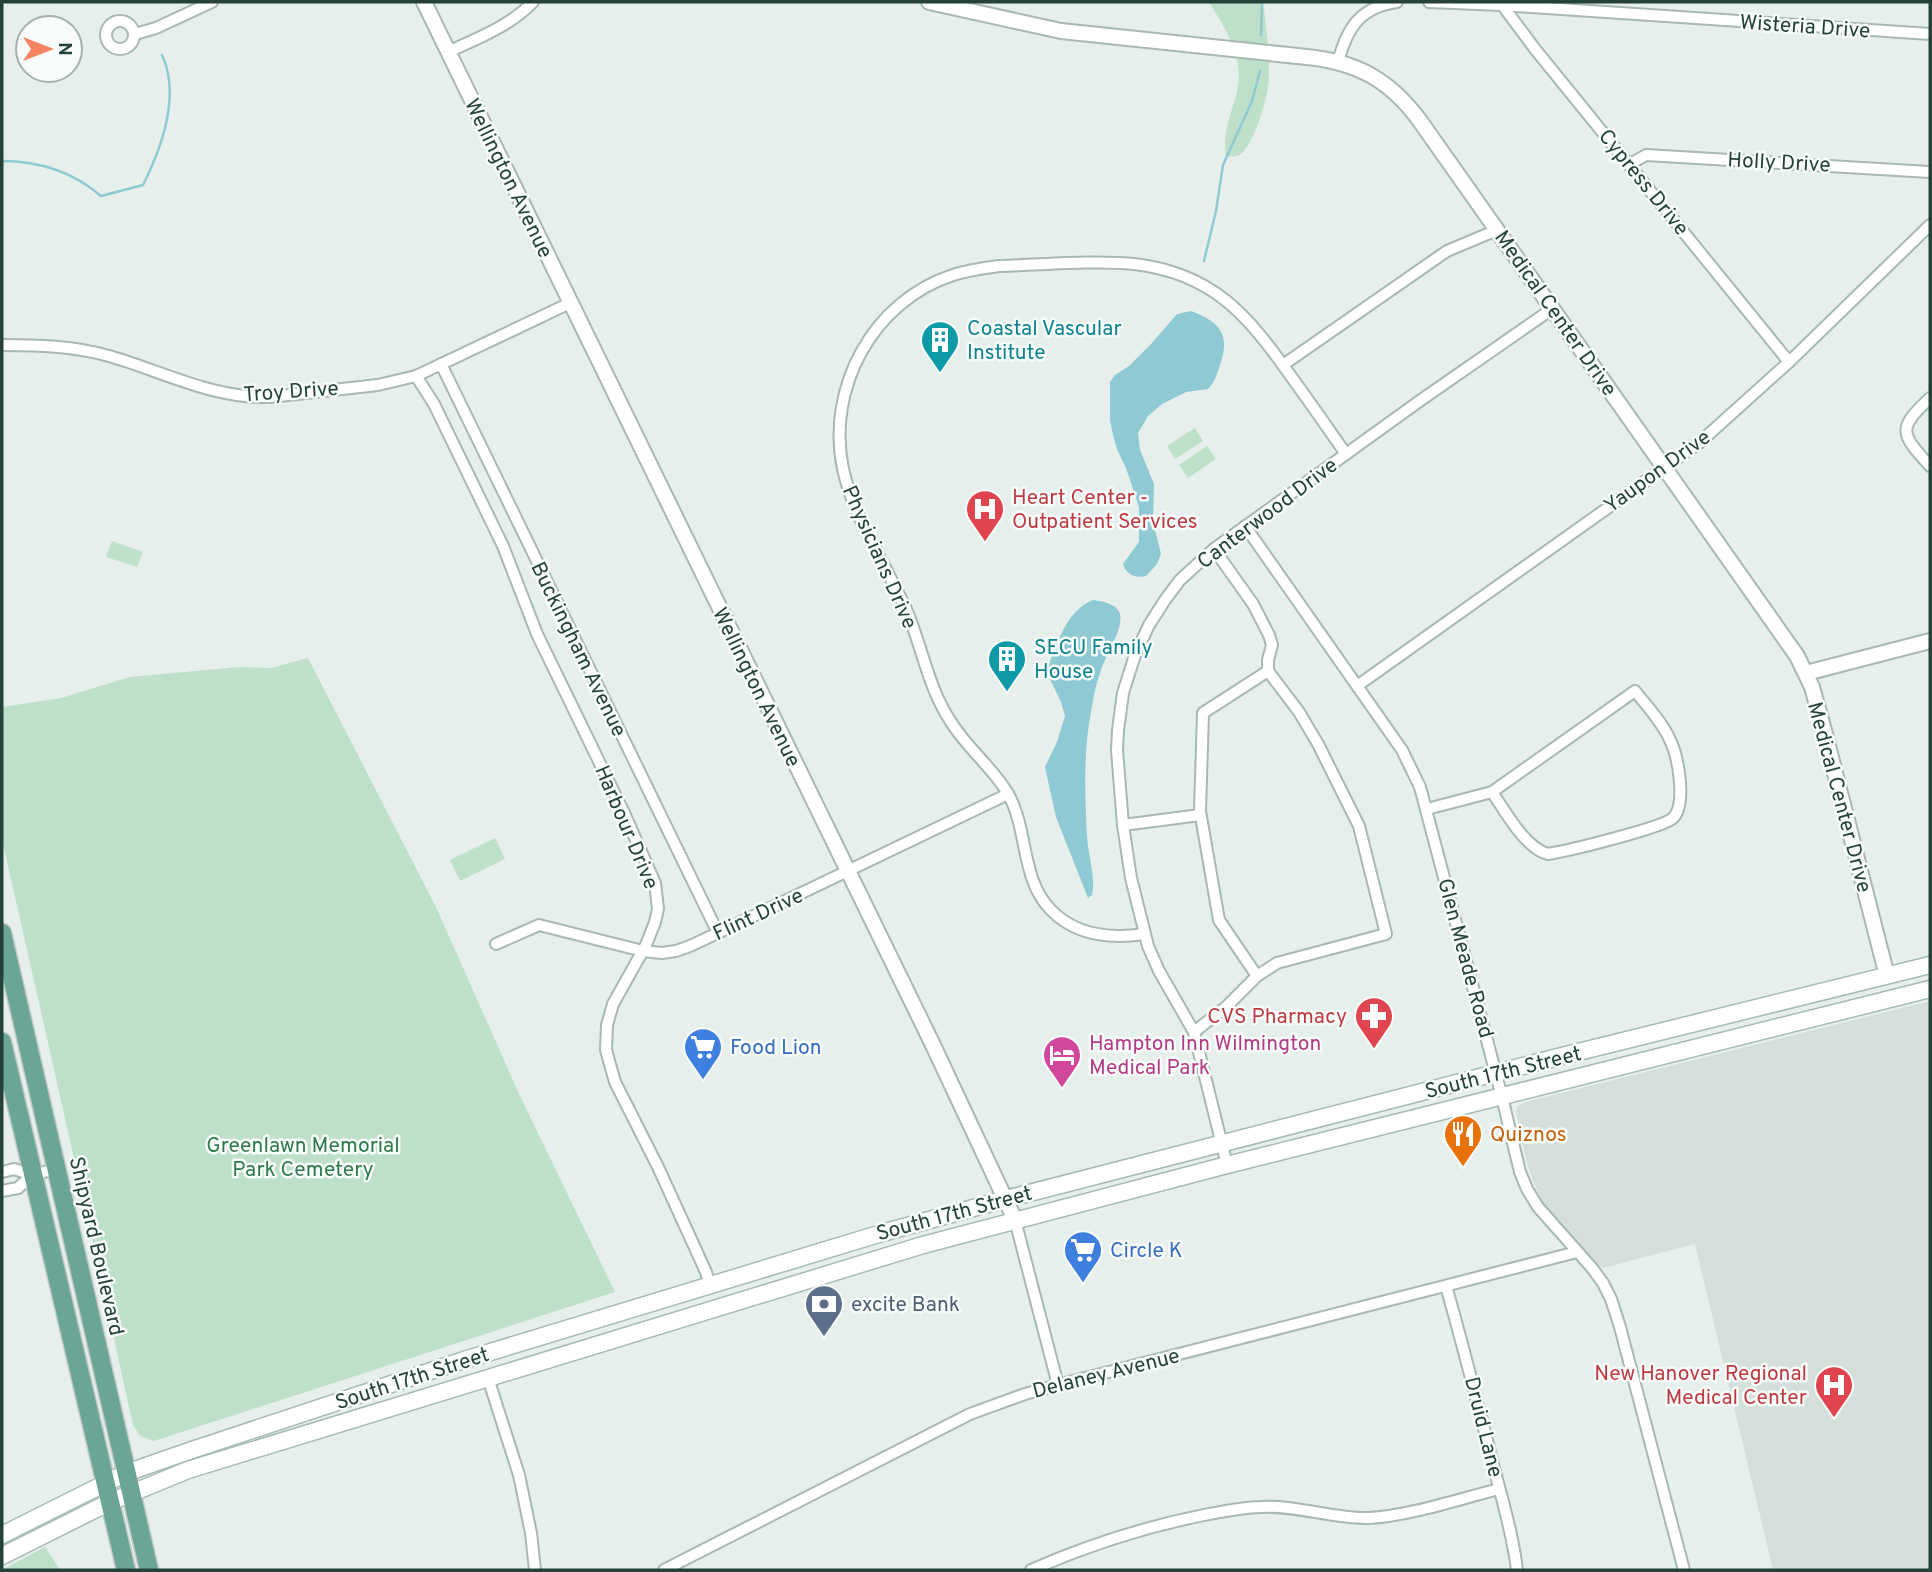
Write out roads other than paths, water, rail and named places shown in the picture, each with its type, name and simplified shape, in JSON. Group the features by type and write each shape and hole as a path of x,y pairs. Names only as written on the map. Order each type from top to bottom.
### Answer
{"main road":[{"name":"Shipyard Boulevard","path":"2,933 149,1570"},
{"name":"South 17th Street","path":"2,1535 127,1473 464,1360 882,1233 1222,1143 1930,965"},
{"name":"South 17th Street","path":"2,1556 110,1502 188,1470 889,1255 1227,1165 1930,989"},
{"path":"2,1042 126,1570"}],"street":[{"path":"135,34 156,29 212,2"},
{"name":"Wellington Avenue","path":"424,2 1006,1199 1015,1220 1058,1385"},
{"path":"448,52 504,25 533,2"},
{"name":"Medical Center Drive","path":"929,2 1061,31 1338,62 1374,76 1401,98 1420,121 1797,656 1812,687 1825,733 1887,976"},
{"path":"1338,62 1347,35 1357,20 1372,9 1397,2"},
{"name":"Wisteria Drive","path":"1429,2 1501,3 1930,34"},
{"name":"Cypress Drive","path":"1501,3 1535,49 1789,362"},
{"name":"Holly Drive","path":"1630,164 1646,155 1930,172"},
{"name":"Yaupon Drive","path":"1357,686 1720,425 1930,225"},
{"path":"1283,365 1447,251 1497,230"},
{"name":"Physicians Drive","path":"1144,934 1121,937 1094,934 1071,926 1052,911 1038,893 1019,821 1008,794 961,736 944,710 907,612 855,507 843,468 840,446 842,408 852,372 867,342 895,307 952,275 999,266 1135,264 1187,277 1217,293 1254,326 1283,365"},
{"name":"Troy Drive","path":"2,345 82,349 217,392 252,398 299,395 378,385 416,376 570,303"},
{"name":"Canterwood Drive","path":"1227,1165 1194,1032 1159,971 1144,934 1131,878 1123,825 1117,750 1120,710 1128,673 1145,632 1165,600 1180,580 1213,549 1552,309"},
{"name":"Buckingham Avenue","path":"441,364 718,933"},
{"name":"Canterwood Drive","path":"1283,365 1346,454"},
{"name":"Harbour Drive","path":"416,376 434,404 503,546 537,634 656,883 658,909 655,922 643,951 613,1004 605,1037 607,1059 615,1082 661,1175 709,1286"},
{"path":"1930,398 1909,420 1906,431 1909,442 1930,466"},
{"name":"Glen Meade Road","path":"1245,526 1402,750 1420,787 1520,1172 1527,1189 1546,1218 1602,1283 1615,1310 1684,1570"},
{"path":"1194,1032 1226,1007 1256,976 1277,962 1386,934 1359,826 1305,722 1268,671 1272,645 1253,604 1213,549"},
{"path":"1806,673 1930,641"},
{"path":"1256,976 1219,920 1200,815 1203,713 1268,671"},
{"path":"1427,809 1492,792 1635,691 1666,733 1674,750 1680,800 1678,811 1672,819 1650,828 1548,854 1540,852 1528,842 1492,792"},
{"name":"Flint Drive","path":"496,944 539,925 643,951 676,951 848,872 1008,794"},
{"path":"1123,825 1200,815"},
{"path":"1887,976 1893,999"},
{"path":"2,1172 14,1169 33,1175"},
{"path":"2,1191 18,1188 33,1175 56,1169"},
{"name":"Delaney Avenue","path":"664,1570 970,1414 1025,1394 1577,1252"},
{"name":"Druid Lane","path":"1446,1286 1516,1555 1517,1570"},
{"path":"488,1378 519,1475 531,1533 535,1570"},
{"path":"1031,1570 1078,1550 1167,1522 1242,1508 1264,1506 1367,1518 1392,1516 1499,1489"}],"water":[{"path":"1191,311 1209,320 1220,330 1224,345 1223,354 1216,378 1208,389 1186,392 1162,404 1148,416 1138,433 1140,450 1154,484 1153,522 1161,554 1157,564 1146,576 1135,576 1126,571 1123,564 1139,542 1139,507 1113,435 1110,420 1110,382 1152,343 1177,314"},
{"path":"1093,600 1118,610 1120,623 1098,680 1088,727 1086,805 1093,881 1092,895 1088,898 1056,817 1045,767 1065,716 1048,669 1070,619 1076,611"}],"waterway":[{"path":"1261,35 1262,2"},
{"path":"2,161 29,163 67,174 101,196 143,185 157,154 167,121 170,87 162,55"},
{"path":"1204,261 1223,165 1252,101 1260,71"}],"place":[{"name":"Coastal Vascular Institute","path":"940,374"},
{"name":"Heart Center - Outpatient Services","path":"985,543"},
{"name":"SECU Family House","path":"1007,693"},
{"name":"CVS Pharmacy","path":"1374,1050"},
{"name":"Food Lion","path":"703,1081"},
{"name":"Hampton Inn Wilmington Medical Park","path":"1062,1089"},
{"name":"Quiznos","path":"1463,1168"},
{"name":"Circle K","path":"1083,1284"},
{"name":"excite Bank","path":"824,1338"},
{"name":"New Hanover Regional Medical Center","path":"1834,1419"}],"park label":[{"name":"Greenlawn Memorial Park Cemetery","path":"303,1157"}]}
